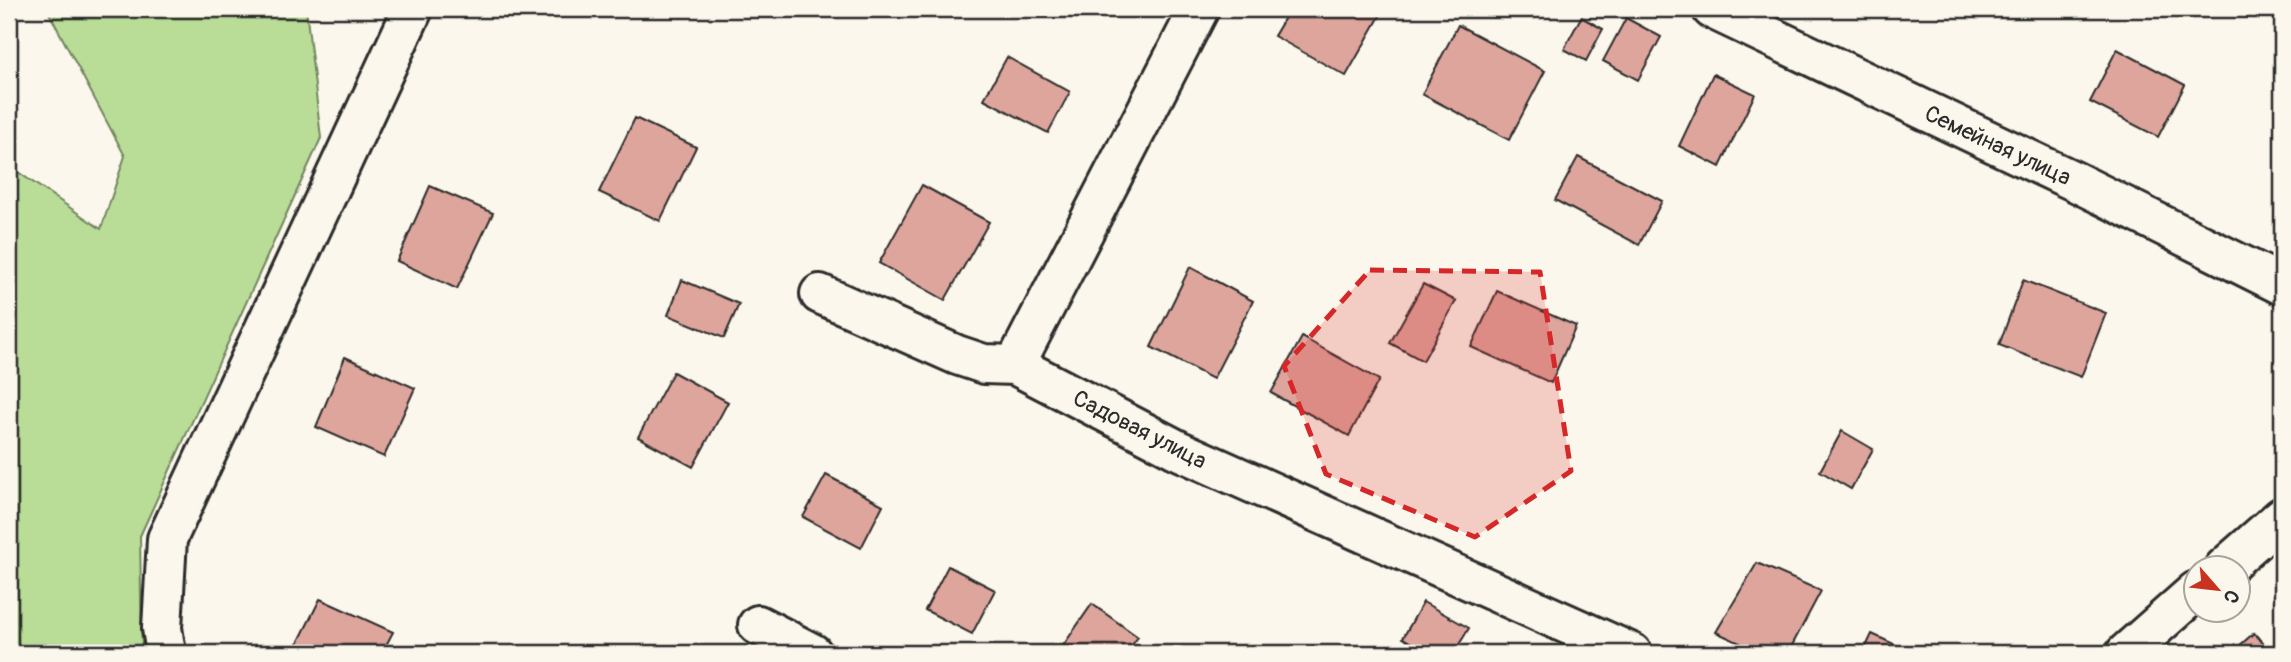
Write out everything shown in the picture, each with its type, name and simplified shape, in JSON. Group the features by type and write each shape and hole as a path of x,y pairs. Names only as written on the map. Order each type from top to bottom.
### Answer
{"street":[{"path":"166,653 162,628 167,539 413,9"},
{"path":"820,294 957,355 984,364 1015,365 1199,9"},
{"name":"Семейная улица","path":"1713,9 2076,182 2282,285"},
{"name":"Садовая улица","path":"1015,365 1178,450 1632,653"},
{"path":"2240,554 2282,517"},
{"path":"2126,653 2182,604"},
{"path":"758,625 812,653"}],"highlighted area":[{"path":"1370,270 1540,272 1571,471 1475,537 1326,474 1284,366"}],"green space":[{"path":"47,9 306,9 321,138 140,536 142,653 9,653 9,166 101,229 125,156"}],"building":[{"path":"1290,9 1384,9 1346,76 1274,36"},
{"path":"1478,9 1498,9 1494,17"},
{"path":"1581,17 1603,29 1586,61 1564,49"},
{"path":"1626,18 1661,37 1638,80 1603,61"},
{"path":"1458,25 1545,71 1509,140 1422,94"},
{"path":"2117,49 2185,85 2158,137 2090,102"},
{"path":"1007,57 1070,92 1048,133 984,99"},
{"path":"1713,74 1755,94 1720,167 1679,146"},
{"path":"635,118 696,147 660,221 599,192"},
{"path":"1578,157 1662,201 1639,245 1555,200"},
{"path":"922,185 989,222 945,300 879,263"},
{"path":"430,186 493,213 457,289 397,261"},
{"path":"1190,267 1253,301 1213,379 1151,347"},
{"path":"682,280 739,304 724,338 668,315"},
{"path":"2023,280 2106,313 2081,377 1999,345"},
{"path":"1423,284 1456,301 1423,361 1390,343"},
{"path":"1497,291 1576,326 1551,383 1471,347"},
{"path":"1302,337 1379,380 1349,436 1271,393"},
{"path":"345,357 415,388 384,457 316,427"},
{"path":"673,372 728,402 693,467 638,437"},
{"path":"1842,431 1873,449 1851,489 1820,471"},
{"path":"826,475 883,505 861,548 803,517"},
{"path":"1757,563 1821,591 1788,653 1761,653 1716,632"},
{"path":"948,566 995,590 972,634 925,610"},
{"path":"320,599 393,632 382,653 293,653"},
{"path":"1423,602 1469,628 1454,653 1429,653 1403,638"},
{"path":"1092,604 1138,637 1126,653 1058,653"},
{"path":"2254,633 2272,653 2231,653"},
{"path":"1872,634 1913,653 1863,653"}]}
